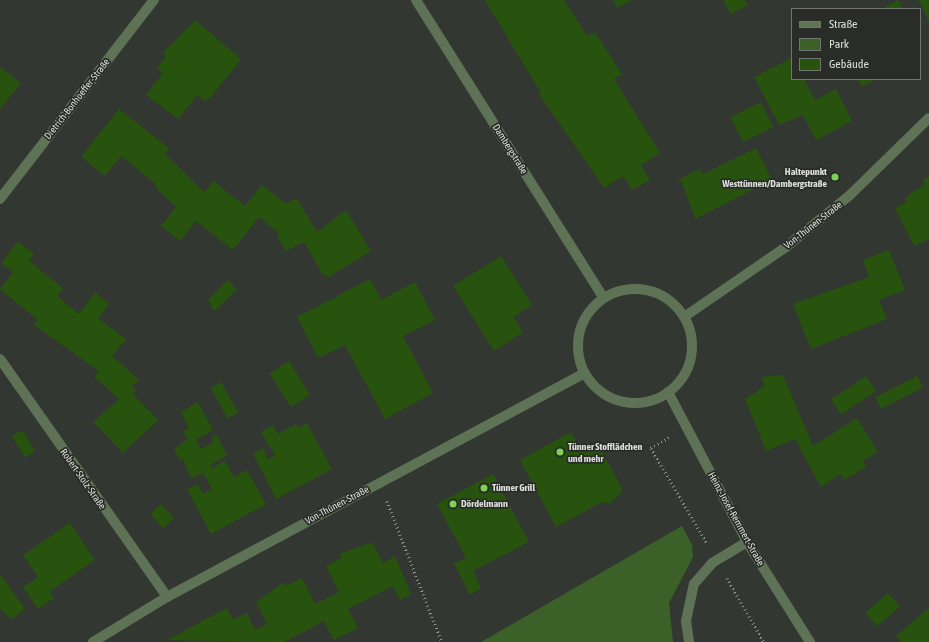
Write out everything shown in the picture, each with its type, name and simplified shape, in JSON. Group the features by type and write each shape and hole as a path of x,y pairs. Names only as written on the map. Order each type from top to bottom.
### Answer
{"street":[{"name":"Dietrich-Bonhoeffer-Straße","path":"0,199 154,0"},
{"name":"Dambergstraße","path":"416,0 604,298"},
{"name":"Von-Thünen-Straße","path":"684,317 786,247 850,195 929,118"},
{"path":"648,290 663,295 684,317 692,343 689,364 668,392 640,403 623,402 595,386 585,373 578,340 591,309 604,298 618,291 648,290"},
{"name":"Robert-Stolz-Straße","path":"0,359 166,597"},
{"name":"Von-Thünen-Straße","path":"93,642 166,597 585,373"},
{"name":"Heinz-Josef-Remmert-Straße","path":"668,392 747,542 810,642"},
{"path":"689,642 686,621 694,584 717,560 747,542"}],"path":[{"path":"687,427 651,448 764,642"},
{"path":"380,482 442,642"}],"green space":[{"path":"682,526 692,545 693,557 669,603 673,642 481,642"}],"building":[{"path":"485,0 564,0 587,36 595,32 622,74 614,79 660,153 641,165 650,180 632,190 623,176 604,188 539,94 541,93"},
{"path":"613,0 632,0 617,8"},
{"path":"723,0 745,0 748,5 731,14"},
{"path":"898,0 902,8 883,8"},
{"path":"918,0 929,0 929,21"},
{"path":"195,20 241,59 211,97 205,101 197,95 178,119 146,95 163,73 157,68 166,56 163,53"},
{"path":"791,58 791,80 805,80 815,100 836,89 852,121 816,140 803,115 779,125 754,77"},
{"path":"0,67 21,83 0,109"},
{"path":"858,80 874,80 862,87"},
{"path":"761,102 773,127 743,142 730,117"},
{"path":"119,109 169,148 165,154 204,192 213,181 245,206 262,185 286,204 296,198 317,232 346,210 371,251 329,277 323,275 304,242 286,251 277,237 280,234 259,217 233,250 196,221 180,241 161,226 176,207 155,187 157,185 121,156 105,176 81,157"},
{"path":"756,148 772,180 695,219 681,180 676,181 700,169 703,174"},
{"path":"929,176 929,239 914,246 895,208 907,202 905,198 925,184 923,180"},
{"path":"18,241 34,254 29,261 63,288 57,296 79,314 95,292 109,304 98,318 126,339 112,356 139,380 132,386 136,390 133,394 158,420 123,453 93,422 119,399 94,377 99,371 34,325 38,320 0,289 13,272 1,263"},
{"path":"889,250 905,290 879,300 887,319 811,349 793,304 869,277 863,260"},
{"path":"501,256 532,305 513,317 523,332 494,351 453,286"},
{"path":"370,279 381,300 415,282 435,320 403,336 433,393 385,419 345,345 318,358 297,317"},
{"path":"228,280 237,290 214,311 208,300"},
{"path":"289,361 310,395 291,407 269,373"},
{"path":"783,375 813,446 857,418 878,452 863,460 866,467 844,480 841,474 821,487 795,439 766,451 745,399 765,386 761,377"},
{"path":"866,376 876,391 841,414 831,399"},
{"path":"917,376 923,388 881,409 875,397"},
{"path":"221,382 238,413 227,418 211,388"},
{"path":"198,402 213,430 196,440 201,449 214,442 211,437 216,434 227,455 210,465 217,479 212,468 225,461 234,477 247,470 266,504 211,534 187,489 198,484 203,494 212,489 203,473 191,479 183,459 180,460 174,449 188,439 183,431 189,428 181,412"},
{"path":"307,423 332,469 276,499 253,454 263,448 268,459 275,455 261,432 273,425 278,434 296,424 298,428"},
{"path":"22,430 35,451 25,458 12,436"},
{"path":"571,432 582,452 598,443 623,491 609,504 602,502 556,527 520,460"},
{"path":"493,474 529,542 473,571 481,588 470,595 454,563 466,558 437,504"},
{"path":"161,504 174,518 163,528 150,514"},
{"path":"70,523 95,560 49,592 54,598 38,609 23,587 38,577 23,555"},
{"path":"372,542 383,563 395,556 411,594 400,600 393,586 348,609 358,628 334,640 324,621 284,642 167,640 227,608 233,620 247,613 255,630 267,624 256,602 284,582 286,586 302,578 315,604 339,592 326,566 342,558 340,554"},
{"path":"0,574 25,609 11,619 0,609"},
{"path":"888,593 900,607 877,626 865,613"},
{"path":"929,608 929,642 901,642 896,636"}],"place":[{"name":"Haltepunkt Westtünnen/Dambergstraße","path":"835,177"},
{"name":"Tünner Stofflädchen und mehr","path":"560,452"},
{"name":"Tünner Grill","path":"484,488"},
{"name":"Dördelmann","path":"453,504"}]}
